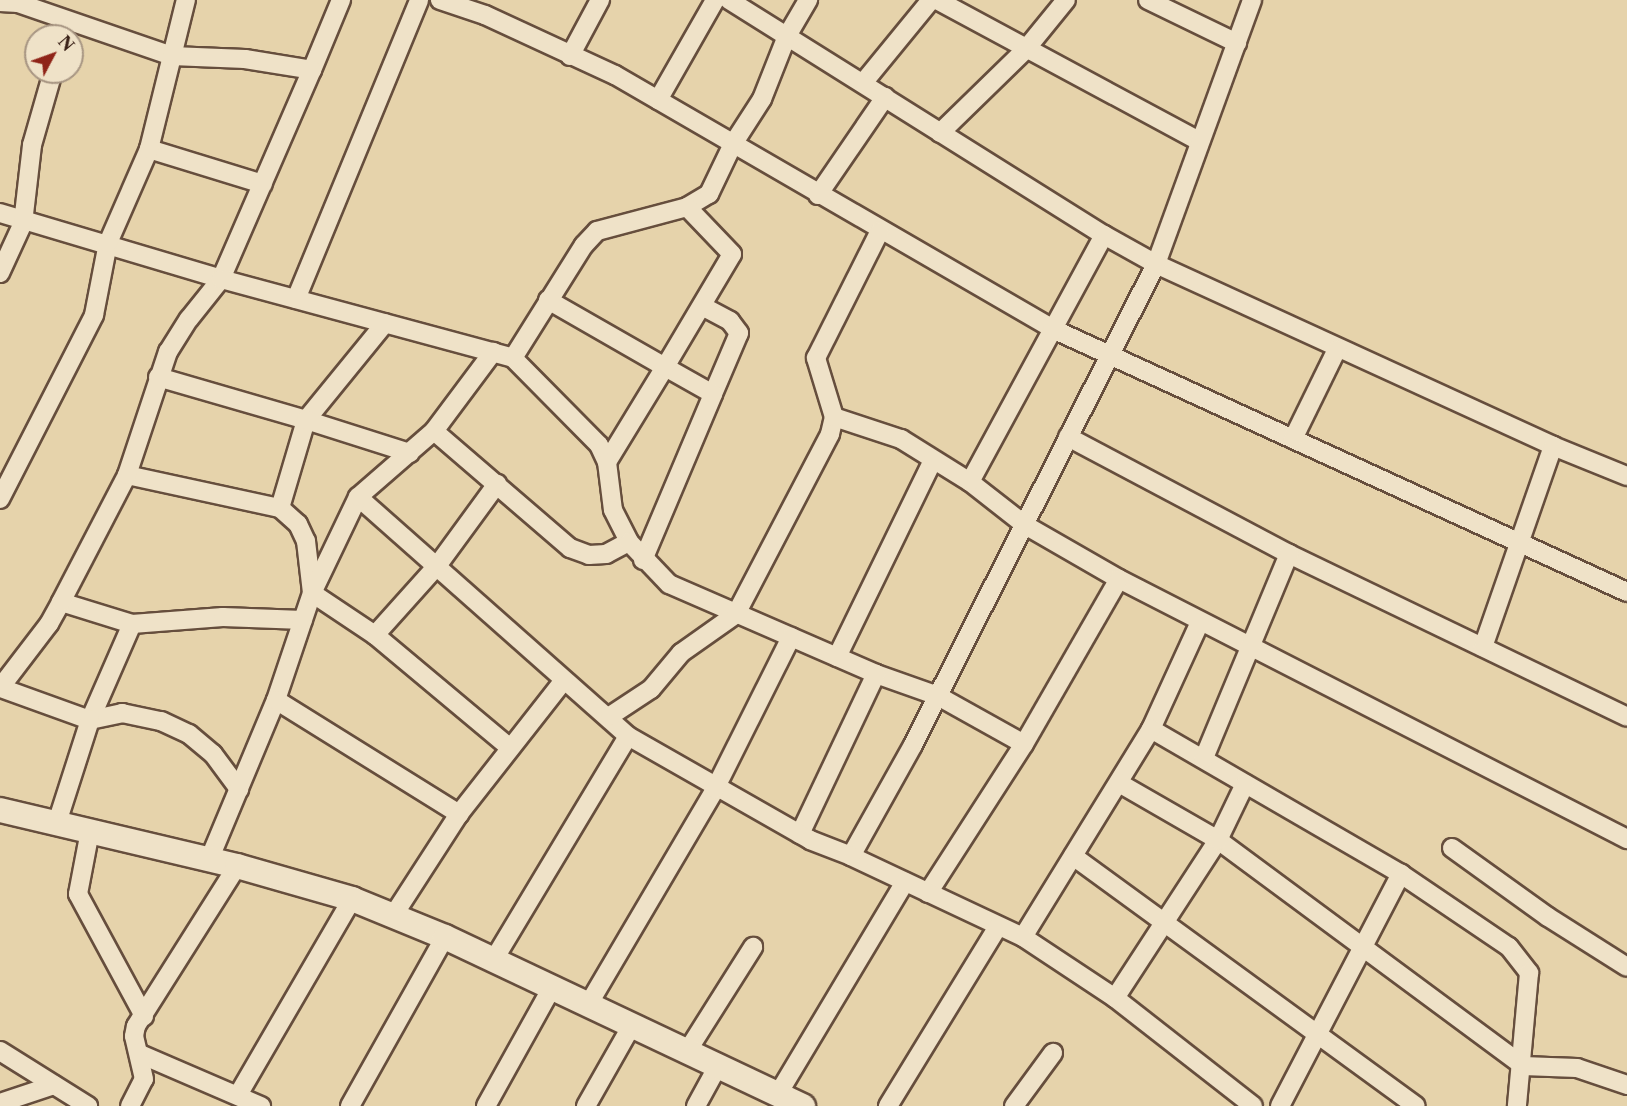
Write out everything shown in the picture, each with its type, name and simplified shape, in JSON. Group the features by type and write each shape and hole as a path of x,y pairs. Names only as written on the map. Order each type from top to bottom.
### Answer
{"street":[{"path":"1,496 94,315 108,243 149,149 186,0"},
{"path":"239,789 213,754 189,734 161,721 122,713 90,720 1,688 61,602 127,475 158,377 189,318 221,279 341,0"},
{"path":"296,299 419,0"},
{"path":"440,0 474,5 658,100 880,231 1055,330 1518,540 1627,592"},
{"path":"570,56 600,0"},
{"path":"658,100 715,0"},
{"path":"729,0 1104,236 1156,264 1552,446 1627,476"},
{"path":"513,358 584,245 597,231 687,207 709,194 733,144 762,99 787,36 808,0"},
{"path":"862,83 931,0"},
{"path":"937,0 1199,141"},
{"path":"940,133 1026,49 1066,0"},
{"path":"1148,0 1237,43"},
{"path":"851,856 938,696 1025,525 1107,354 1156,264 1252,0"},
{"path":"12,2 58,24"},
{"path":"84,33 172,56 245,59 312,70"},
{"path":"0,273 23,223 32,145 50,84"},
{"path":"818,195 885,97"},
{"path":"149,149 263,184"},
{"path":"606,462 732,254 730,247 687,207"},
{"path":"0,213 23,223 108,243 221,279 513,358 598,445 606,462 613,510 629,543 643,560 669,584 876,674 938,696 1024,744"},
{"path":"610,716 651,688 681,653 736,614 830,434 834,417 816,358 880,231"},
{"path":"970,482 1055,330 1104,236"},
{"path":"548,300 713,394"},
{"path":"643,560 739,333 730,321 702,306"},
{"path":"280,508 306,420 385,323"},
{"path":"1293,439 1337,349"},
{"path":"209,860 276,700 312,594 358,497 434,431 494,352"},
{"path":"158,377 410,453"},
{"path":"834,417 901,440 970,482 1025,525 1119,579 1250,648 1627,838"},
{"path":"434,431 570,548 589,555 606,554 629,543"},
{"path":"1068,437 1289,554 1627,717"},
{"path":"1483,647 1552,446"},
{"path":"837,657 933,460"},
{"path":"127,475 280,508 298,524 306,541 312,594"},
{"path":"375,635 437,566 497,484"},
{"path":"358,497 564,680 610,716 628,736 715,789 800,834 851,856 997,928 1023,937 1115,998 1253,1106"},
{"path":"1204,758 1289,554"},
{"path":"928,893 1024,744 1119,579"},
{"path":"312,594 375,635 510,748"},
{"path":"61,602 132,624 224,617 303,620"},
{"path":"1023,937 1151,729 1200,622"},
{"path":"57,823 90,720 132,624"},
{"path":"588,1005 715,789 791,637"},
{"path":"800,834 876,674"},
{"path":"393,916 459,814 564,680"},
{"path":"276,700 459,814"},
{"path":"1151,729 1401,874 1509,947 1521,959 1529,973 1523,1066 1517,1106"},
{"path":"493,961 628,736"},
{"path":"1119,783 1218,840 1523,1066 1577,1068 1627,1084"},
{"path":"1115,998 1218,840 1245,784"},
{"path":"0,810 237,866 352,899 445,937 803,1106"},
{"path":"90,831 78,894 144,1016"},
{"path":"1452,848 1548,917 1627,967"},
{"path":"1072,856 1166,921 1416,1106"},
{"path":"130,1106 144,1079 134,1036 144,1016 237,866"},
{"path":"1280,1106 1360,947 1401,874"},
{"path":"778,1094 905,882"},
{"path":"238,1095 352,899"},
{"path":"888,1106 997,928"},
{"path":"350,1106 445,937"},
{"path":"688,1050 753,947"},
{"path":"486,1106 551,989"},
{"path":"586,1106 632,1025"},
{"path":"0,1051 88,1106"},
{"path":"1014,1106 1053,1053"},
{"path":"140,1054 261,1106"},
{"path":"696,1106 719,1065"},
{"path":"0,1104 54,1085"}]}
